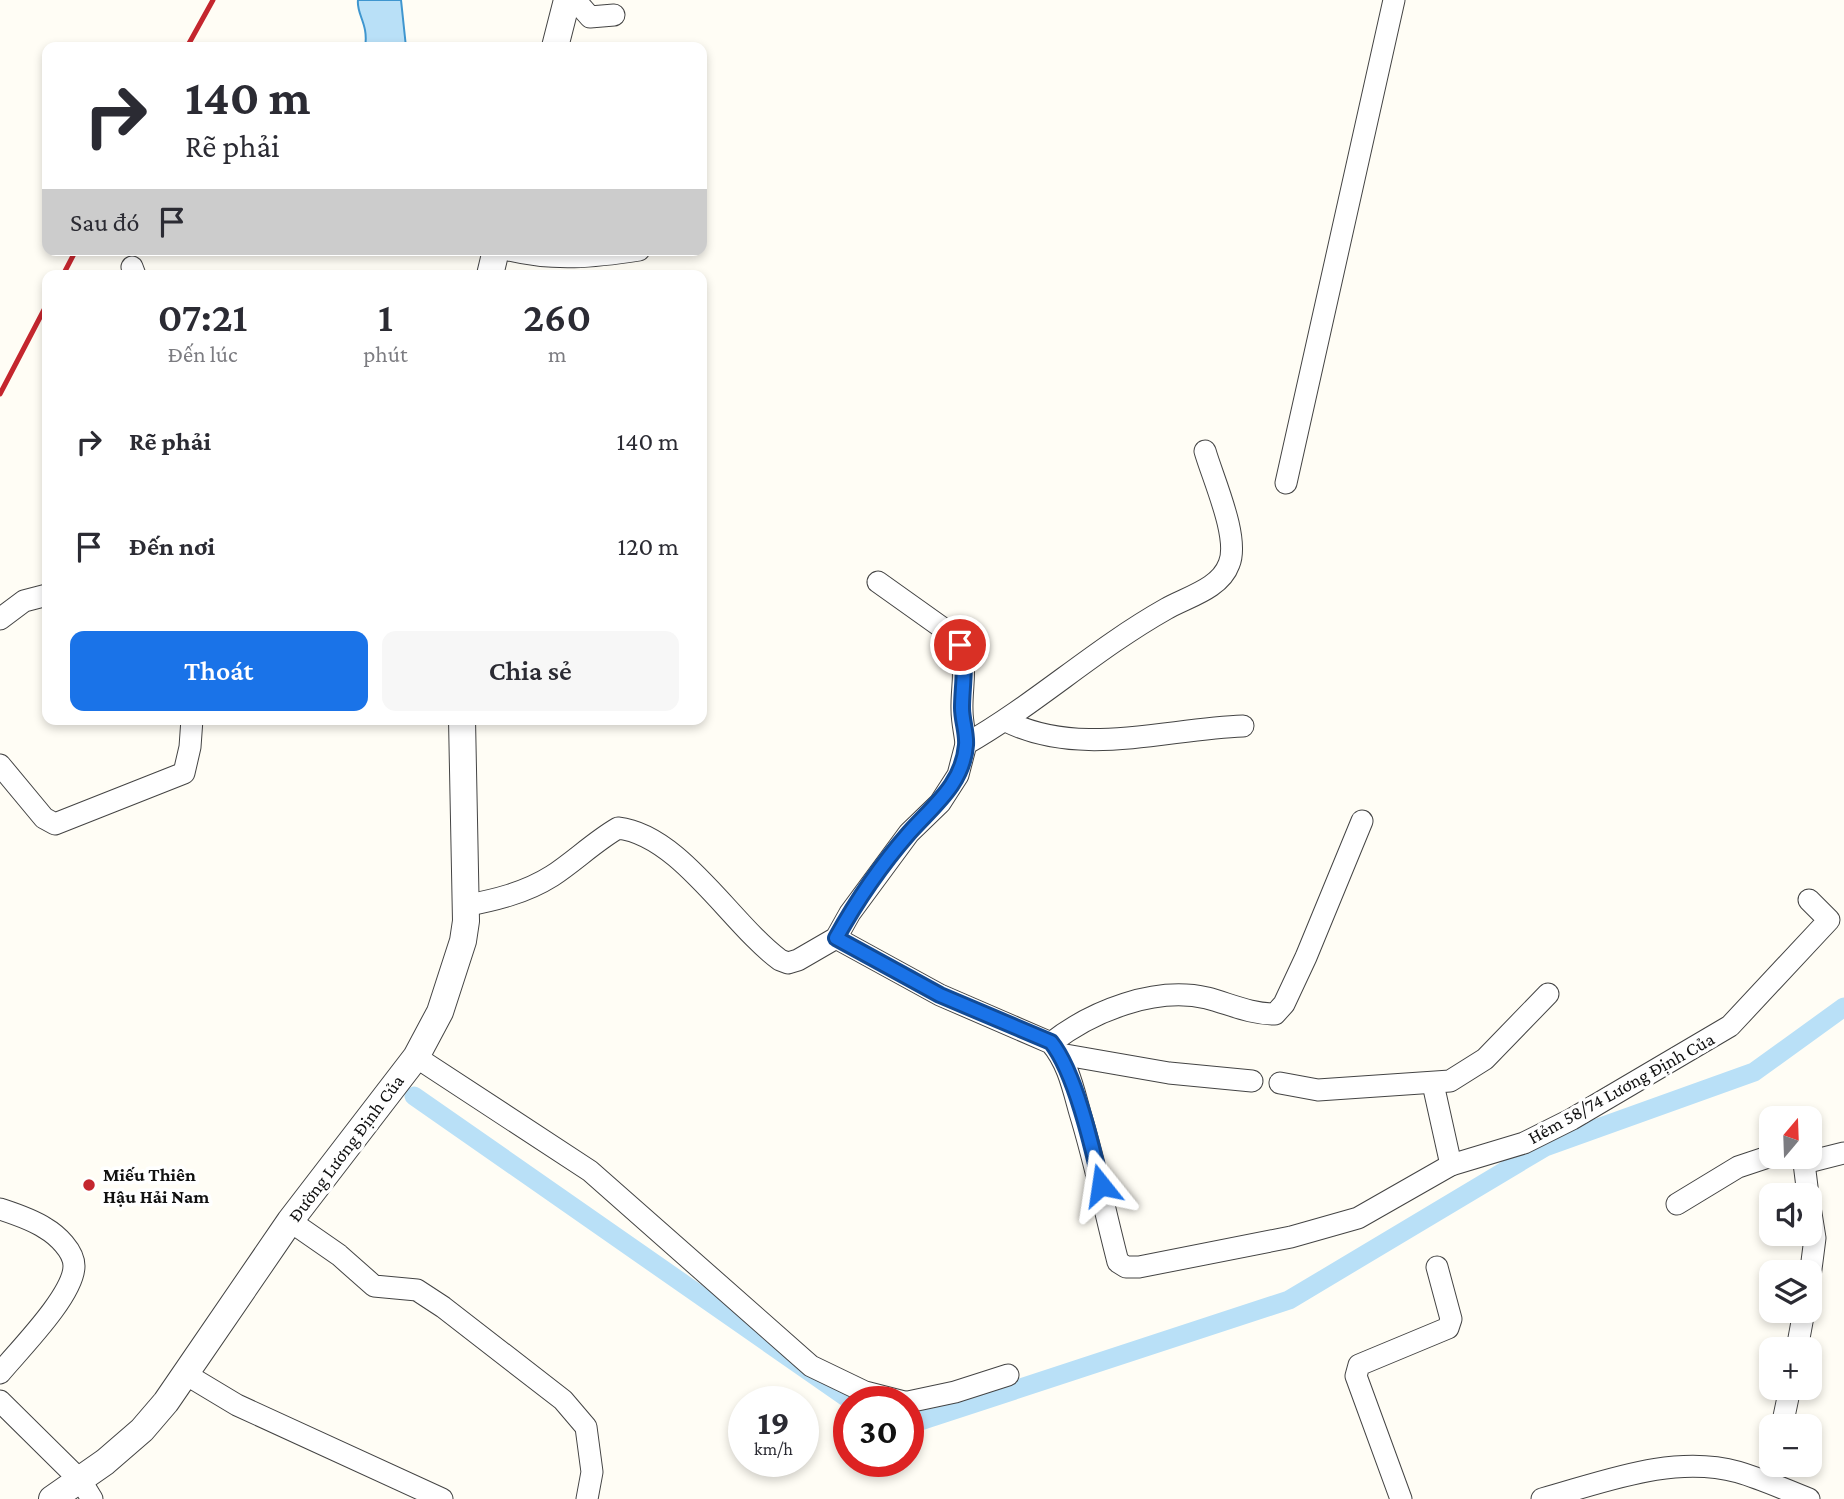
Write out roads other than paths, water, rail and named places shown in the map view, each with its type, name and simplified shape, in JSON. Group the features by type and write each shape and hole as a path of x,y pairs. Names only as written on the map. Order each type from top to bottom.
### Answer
{"street":[{"path":"556,42 567,0"},
{"path":"575,0 590,17 614,15"},
{"path":"1286,483 1394,0"},
{"path":"550,256 600,256"},
{"path":"966,744 1006,721 1065,675 1141,623 1221,579 1234,547 1205,451"},
{"path":"464,906 507,897 542,882 618,828 632,830 681,862 780,960 788,963 798,960 836,938 850,913 909,833 940,803 958,775 966,744 962,708 964,656 960,645 951,634 878,582"},
{"path":"0,619 23,601 42,596"},
{"path":"1006,721 1043,736 1086,740 1243,726"},
{"path":"0,765 44,818 55,824 184,772 192,725"},
{"name":"Đường Lương Định Của","path":"52,1499 87,1490 142,1430 187,1375 290,1221 416,1057 430,1033 453,979 463,941 461,725"},
{"path":"1055,1048 1070,1027 1102,1012 1165,996 1205,998 1260,1014 1275,1014 1284,1004 1301,969 1362,821"},
{"name":"Hẻm 58/74 Lương Định Của","path":"1055,1048 1097,1166 1118,1262 1126,1268 1278,1239 1358,1218 1451,1165 1524,1143 1560,1125 1730,1026 1829,920 1809,900"},
{"path":"836,938 940,995 1055,1048 1169,1073 1252,1082"},
{"path":"1280,1083 1318,1090 1450,1081 1485,1059 1548,994"},
{"path":"416,1057 590,1171 811,1366 853,1386"},
{"path":"1433,1084 1451,1165"},
{"path":"1822,1156 1844,1153"},
{"path":"1677,1204 1738,1167 1759,1160"},
{"path":"0,1209 56,1235 73,1259 74,1266 72,1278 61,1297 0,1373"},
{"path":"290,1221 339,1255 374,1286 417,1290 443,1307 563,1400 586,1427 592,1472 587,1499"},
{"path":"1401,1499 1356,1376 1359,1365 1448,1328 1451,1319 1437,1267"},
{"path":"187,1375 237,1405 442,1499"},
{"path":"924,1398 955,1392 1008,1375"},
{"path":"0,1401 87,1490"},
{"path":"1542,1499 1649,1470 1711,1468 1759,1473"},
{"path":"1777,1477 1809,1499"}],"water":[{"path":"358,0 401,0 405,42 366,42"}],"waterway":[{"path":"924,1420 1289,1300 1545,1147 1754,1072 1844,1007"},
{"path":"414,1096 833,1388"}],"railway":[{"path":"190,42 213,0"},
{"path":"66,270 73,256"},
{"path":"0,394 42,314"}],"place":[{"name":"Miếu Thiên Hậu Hải Nam","path":"89,1185"}]}
